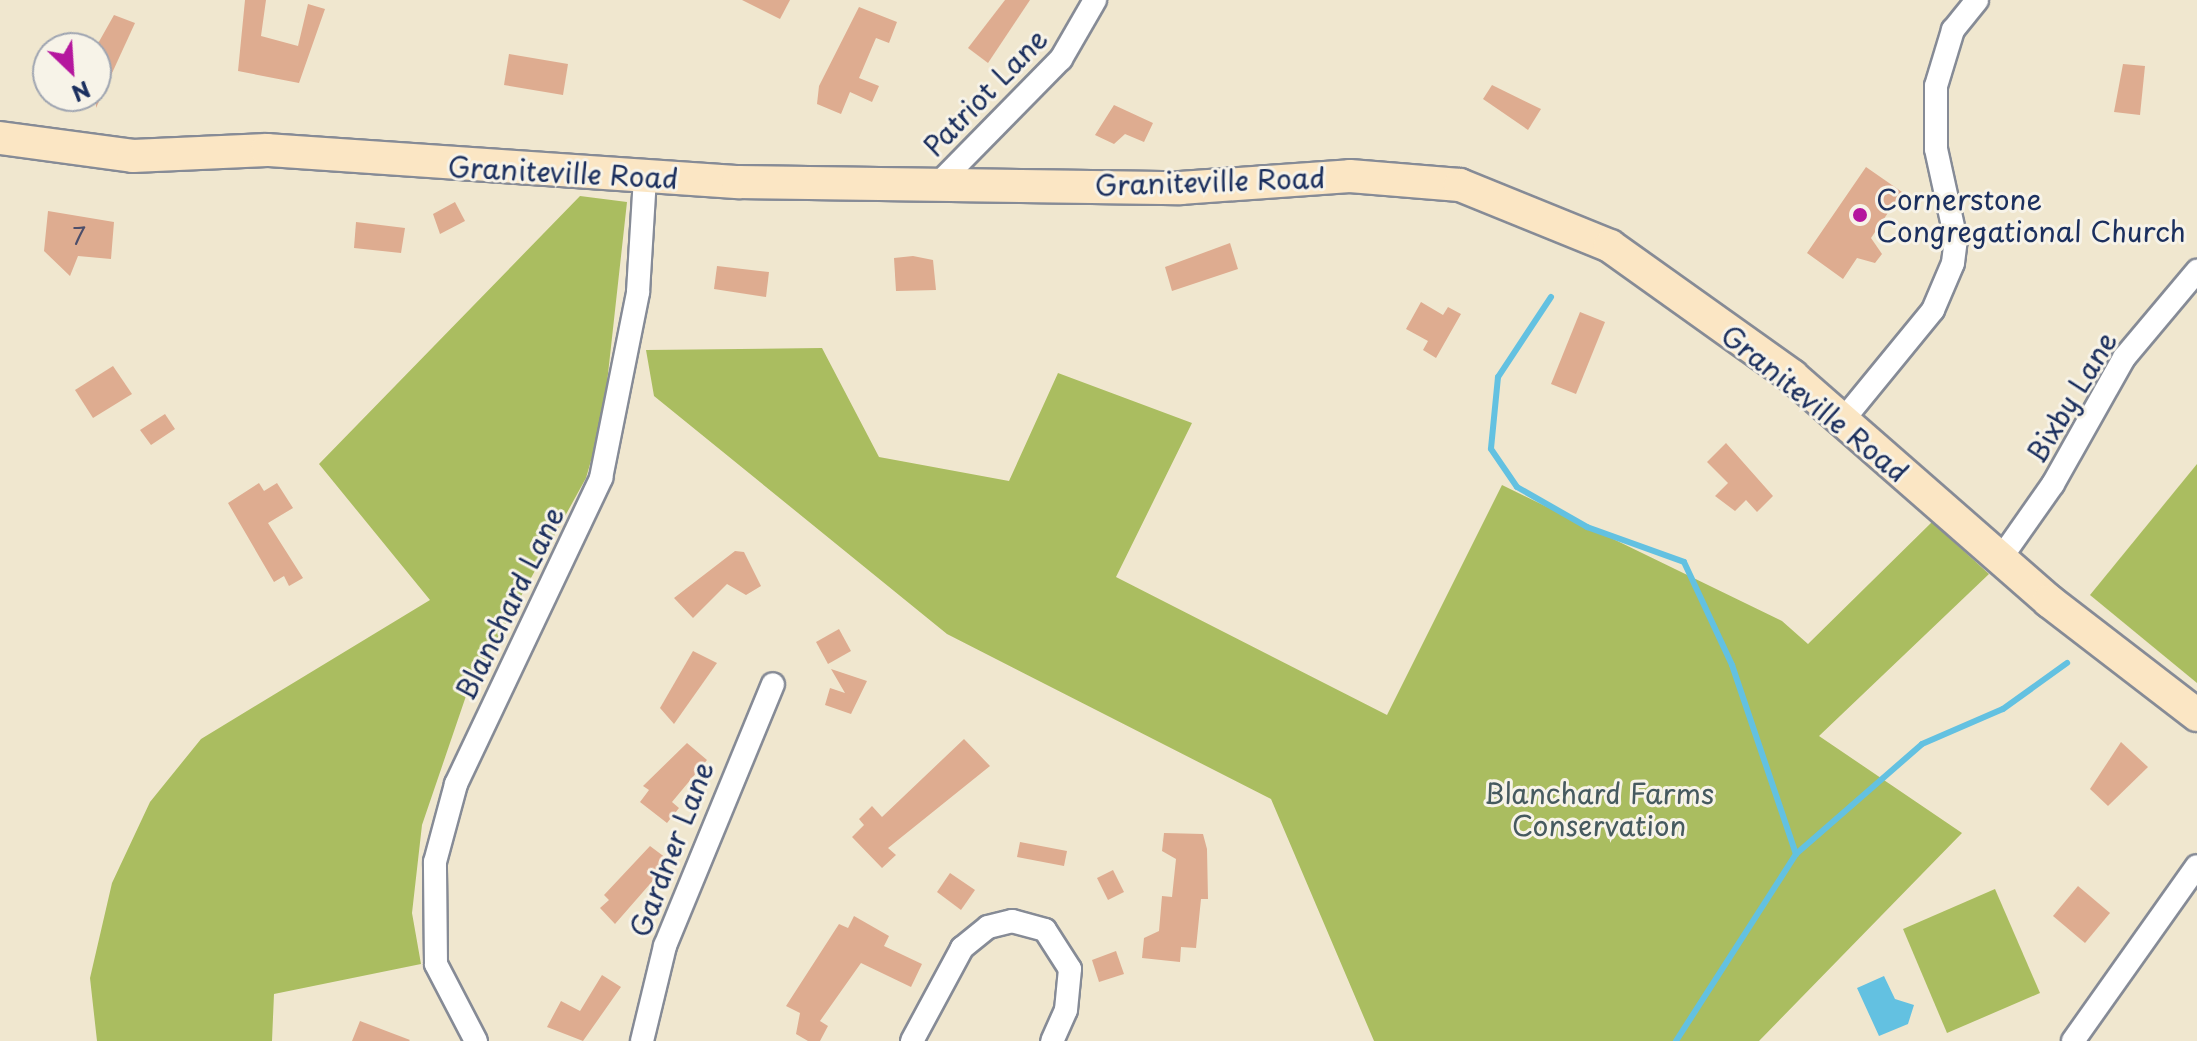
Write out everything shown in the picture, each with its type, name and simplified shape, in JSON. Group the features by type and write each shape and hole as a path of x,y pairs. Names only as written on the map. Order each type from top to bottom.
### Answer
{"main road":[{"name":"Graniteville Road","path":"0,138 133,156 267,150 645,177 1180,188 1350,176 1460,185 1507,198 1610,246 1843,420 2001,558 2197,715"}],"street":[{"name":"Patriot Lane","path":"939,183 1061,59 1095,0"},
{"path":"1843,420 1933,310 1953,263 1956,240 1936,149 1935,99 1941,58 1977,0"},
{"name":"Blanchard Lane","path":"476,1041 436,964 435,862 456,784 601,478 638,292 645,177"},
{"name":"Bixby Lane","path":"2001,558 2053,484 2124,358 2197,271"},
{"name":"Gardner Lane","path":"642,1041 665,946 773,684"},
{"path":"2073,1041 2197,866"},
{"path":"912,1041 962,948 988,927 1012,921 1045,930 1070,969 1066,1010 1052,1041"}],"green space":[{"path":"580,196 627,202 603,419 586,478 466,696 422,825 412,913 421,964 274,994 272,1041 97,1041 90,978 112,883 150,802 201,739 430,600 319,464"},
{"name":"Blanchard Farms Conservation","path":"822,348 879,457 1009,481 1058,373 1192,423 1116,577 1387,715 1502,485 1782,621 1808,644 1932,522 1989,574 1819,736 1962,833 1759,1041 1374,1041 1271,799 947,634 654,396 646,350"},
{"path":"2197,464 2197,683 2090,595"},
{"path":"1995,889 2040,993 1947,1033 1903,929"}],"water":[{"path":"1884,976 1895,999 1914,1005 1908,1024 1879,1036 1857,988"}],"building":[{"path":"245,0 266,0 261,36 298,46 308,4 325,9 299,83 238,71"},
{"path":"742,0 790,0 780,19"},
{"path":"1005,0 1030,0 988,63 968,48"},
{"path":"859,7 897,22 889,43 876,38 859,78 879,86 872,102 850,92 841,114 817,104 819,86"},
{"path":"114,15 135,23 112,73 112,32 104,32"},
{"path":"509,54 568,64 563,95 504,85"},
{"path":"2123,64 2145,66 2140,115 2114,112"},
{"path":"1492,85 1541,109 1528,130 1483,99"},
{"path":"1114,105 1153,123 1144,142 1125,134 1114,144 1095,135"},
{"name":"Cornerstone Congregational Church","path":"1866,167 1902,192 1871,238 1882,254 1875,263 1857,258 1843,279 1807,253"},
{"path":"455,202 465,221 440,234 433,214"},
{"path":"48,211 114,222 111,259 78,256 70,276 44,251"},
{"path":"356,222 405,228 401,253 354,248"},
{"path":"1230,243 1238,269 1172,291 1165,267"},
{"path":"913,256 933,260 936,290 896,291 894,258"},
{"path":"717,266 769,272 766,297 714,289"},
{"path":"1421,302 1443,315 1448,307 1461,314 1436,358 1423,350 1428,341 1406,329"},
{"path":"1580,312 1605,322 1576,394 1551,384"},
{"path":"113,366 132,394 93,418 75,390"},
{"path":"165,414 175,429 151,445 140,430"},
{"path":"1726,443 1773,496 1757,512 1746,500 1735,511 1715,496 1728,483 1707,462"},
{"path":"259,483 264,491 277,483 293,508 268,523 303,578 289,586 284,576 274,582 228,503"},
{"path":"735,551 744,552 761,586 746,595 727,584 693,618 674,598"},
{"path":"839,629 851,651 828,664 816,642"},
{"path":"693,651 717,663 674,724 660,708"},
{"path":"831,669 867,681 851,714 825,705 830,688 845,693"},
{"path":"964,739 990,766 888,848 896,855 882,868 852,837 864,825 859,819 872,806 882,817"},
{"path":"2121,742 2148,767 2108,806 2090,789"},
{"path":"687,743 707,760 672,802 679,808 667,823 640,802 649,790 643,786"},
{"path":"1164,833 1203,834 1207,849 1208,899 1201,899 1196,948 1181,947 1180,962 1142,958 1144,938 1159,931 1162,896 1172,897 1176,859 1162,851"},
{"path":"1020,842 1067,851 1064,866 1017,857"},
{"path":"650,846 670,861 615,924 600,908 609,900 604,895"},
{"path":"1113,870 1124,892 1108,900 1097,878"},
{"path":"950,873 975,890 961,910 937,892"},
{"path":"2078,886 2110,913 2085,943 2053,916"},
{"path":"854,916 889,936 884,946 922,964 911,987 861,963 820,1021 828,1026 820,1041 808,1041 796,1034 800,1013 786,1006 839,924 848,928"},
{"path":"1116,951 1124,974 1099,982 1092,960"},
{"path":"602,975 621,987 583,1041 547,1027 561,1001 580,1011"},
{"path":"360,1021 410,1040 352,1041"}],"waterway":[{"path":"1551,297 1498,377 1491,449 1517,487 1587,527 1684,562 1732,665 1796,854"},
{"path":"1676,1041 1796,854 1922,744 2003,709 2067,663"}],"place":[{"name":"Cornerstone Congregational Church","path":"1860,215"}]}
